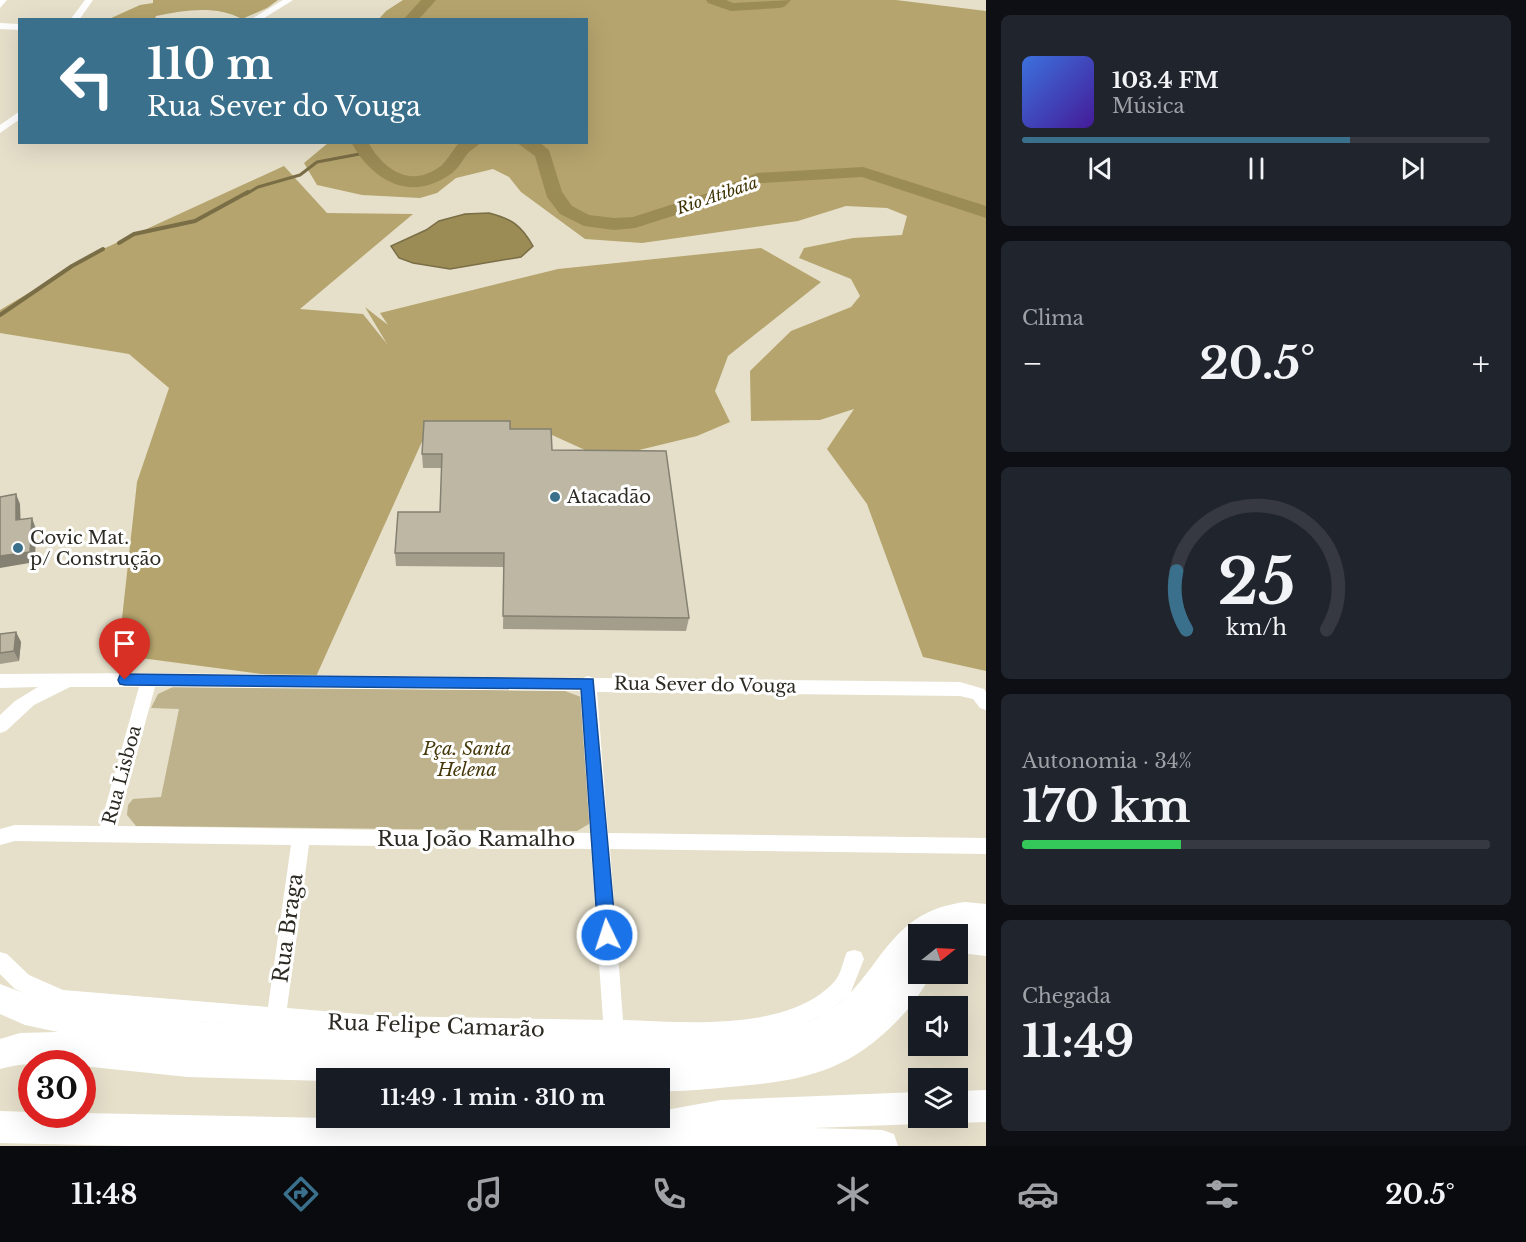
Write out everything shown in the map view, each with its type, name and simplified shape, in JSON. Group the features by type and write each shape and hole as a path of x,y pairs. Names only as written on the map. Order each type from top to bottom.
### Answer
{"highway":[{"path":"0,999 25,1010 85,1023 192,1037 615,1055 678,1055 763,1049 810,1038 852,1015 893,967 915,935 944,918 974,915 986,918"},
{"path":"968,940 986,942"},
{"path":"0,1054 20,1048 51,1047 188,1061 678,1076 778,1067 825,1056 864,1033 894,1003 908,983"},
{"path":"968,1107 986,1106"},
{"path":"589,1140 721,1116 908,1108"},
{"path":"0,1126 882,1146"}],"street":[{"path":"0,5 3,0"},
{"path":"76,18 89,0"},
{"path":"258,18 289,0"},
{"path":"0,26 18,27"},
{"path":"0,130 18,116"},
{"path":"0,726 14,709 40,692 77,679"},
{"name":"Rua Sever do Vouga","path":"0,681 77,679 960,689 982,698"},
{"name":"Rua Lisboa","path":"106,835 149,680"},
{"path":"588,684 614,1030"},
{"name":"Rua João Ramalho","path":"1,836 15,833 301,839 600,840 986,846"},
{"name":"Rua Braga","path":"276,1018 301,839"},
{"name":"Rua Felipe Camarão","path":"0,961 22,982 62,1000 383,1026 694,1032 758,1027 789,1020 820,1006 843,987 854,959"}],"green space":[{"name":"Pça. Santa Helena","path":"175,686 565,691 581,697 591,816 589,824 577,831 136,826 127,815 128,805 133,799 161,797 179,709 151,708 158,694"}],"shaded area":[{"path":"153,0 278,0 267,8 244,18 211,10 200,10 178,12 155,18 111,18 140,5 153,3"},
{"path":"403,0 896,0 986,11 986,671 923,657 867,504 827,449 854,409 820,420 751,421 750,371 791,331 851,307 860,296 851,279 799,258 804,248 853,238 902,235 907,216 887,208 846,206 798,221 642,243 585,239 521,192 509,177 493,169 456,178 437,193 420,198 362,195 317,185 304,163 327,144 588,144 588,18 380,18"},
{"path":"284,166 327,213 413,214 300,309 363,314 387,344 365,307 388,325 380,313 558,269 761,248 821,282 728,356 715,391 730,422 697,436 635,451 596,455 541,430 425,435 314,681 118,655 137,482 169,388 129,354 0,333 0,310 103,249"},
{"path":"489,213 515,224 533,246 521,257 450,269 413,263 399,258 391,246 426,230 439,221 465,214"}],"building":[{"name":"Atacadão","path":"424,421 510,421 510,429 551,429 552,450 666,451 689,618 503,616 504,553 395,553 398,512 440,512 442,454 422,454"},
{"path":"16,494 16,520 32,518 30,552 0,556 0,497"},
{"path":"16,632 14,651 0,653 0,634"}],"waterway":[{"name":"Rio Atibaia","path":"412,18 429,0"},
{"name":"Rio Atibaia","path":"713,0 731,7 779,4 784,0"},
{"name":"Rio Atibaia","path":"360,144 374,163 389,175 413,183 449,168 463,148 469,144"},
{"name":"Rio Atibaia","path":"528,144 543,154 553,193 566,210 584,220 614,224 635,222 717,196 757,178 863,172 986,212"},
{"path":"246,194 258,187 300,175 317,162 365,153"},
{"path":"119,243 134,234 195,221 248,192"},
{"path":"0,315 72,266 103,249"}],"place":[{"name":"Atacadão","path":"555,497"},
{"name":"Covic Mat. p/ Construção","path":"18,548"}],"route":[{"path":"125,680 588,684 607,935"}]}
